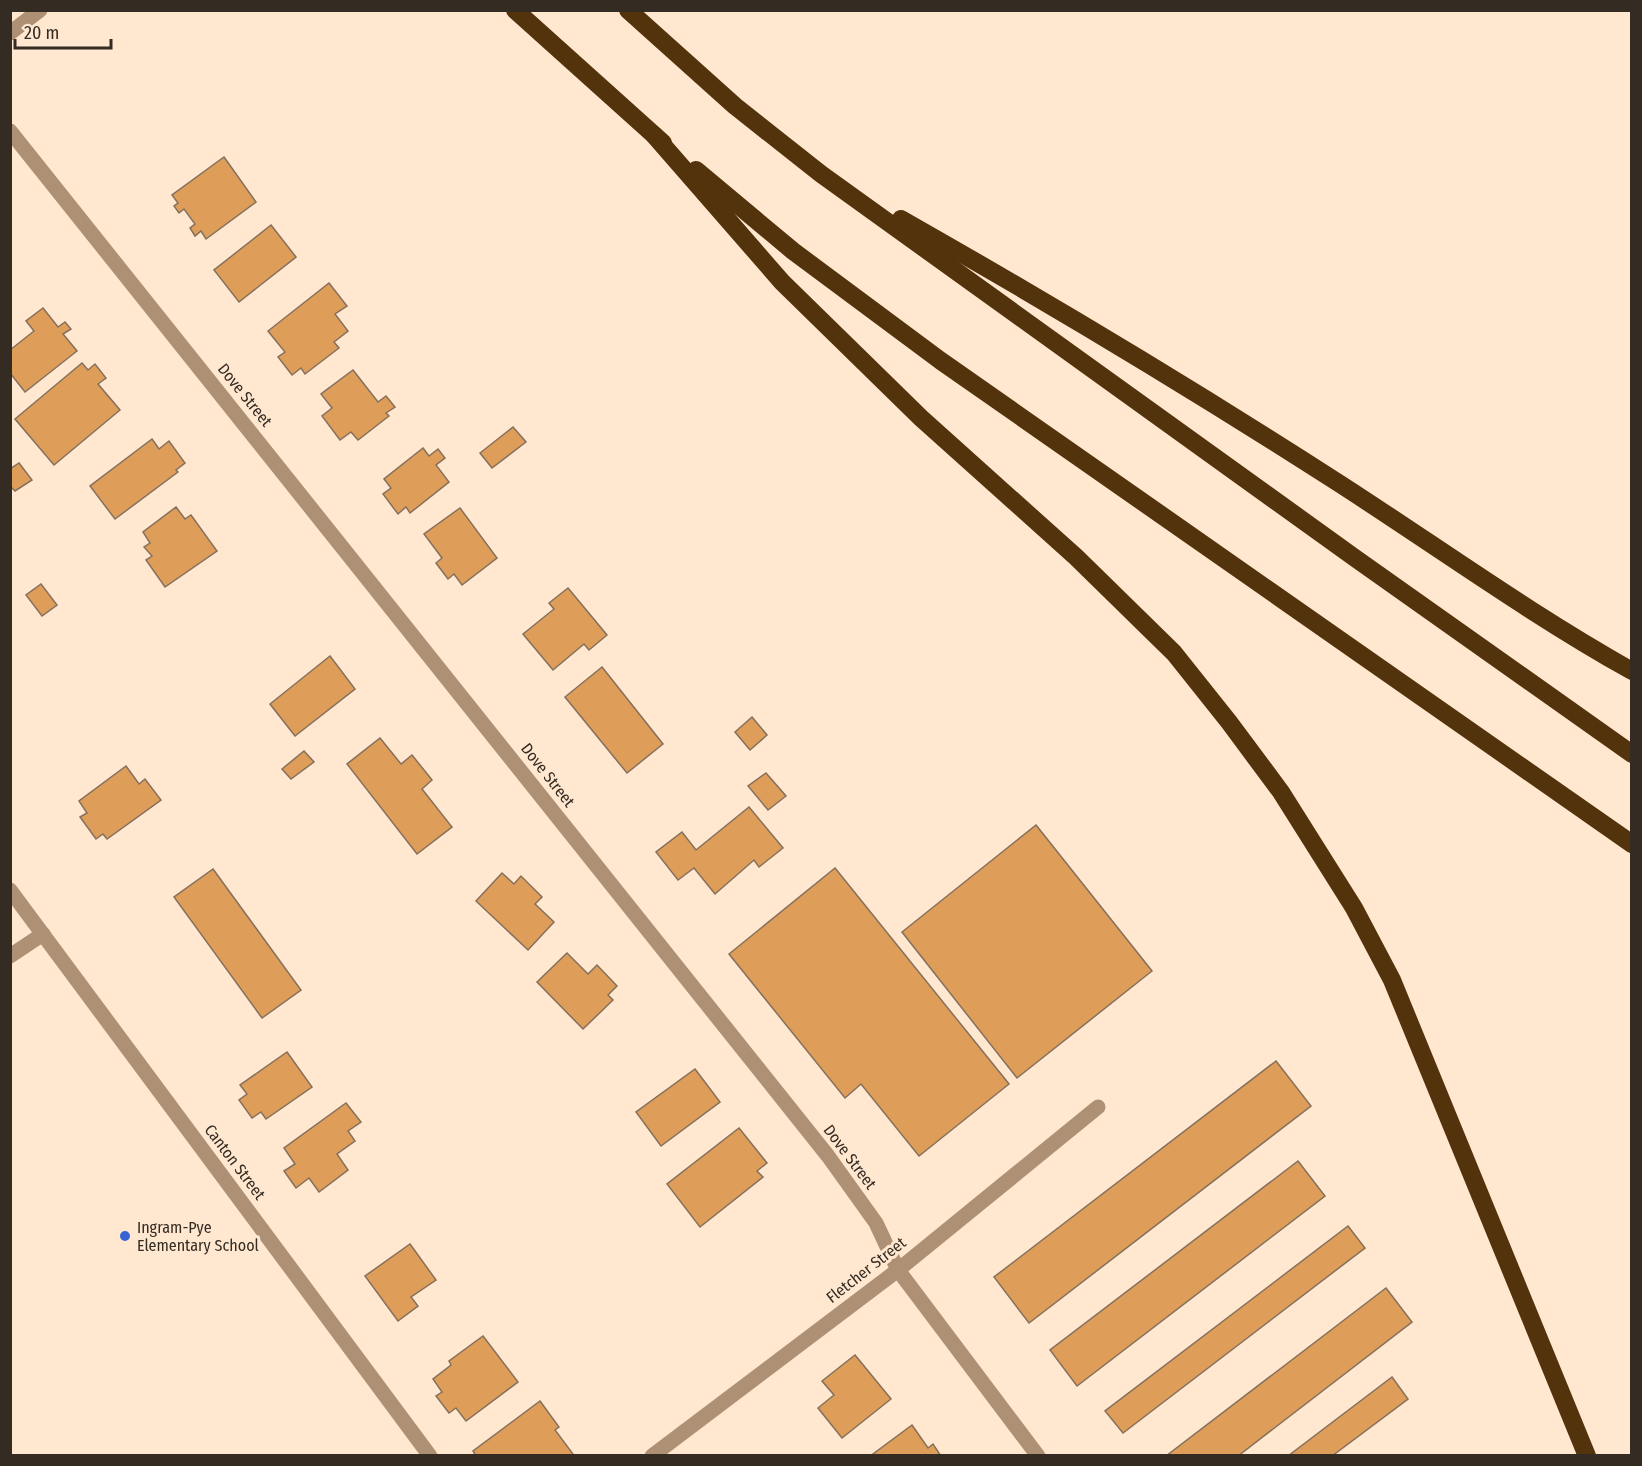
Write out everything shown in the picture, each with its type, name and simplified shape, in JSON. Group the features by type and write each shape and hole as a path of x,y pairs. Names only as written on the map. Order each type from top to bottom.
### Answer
{"highway":[{"path":"515,10 654,135 794,251 941,361 1632,844"},
{"path":"628,10 735,106 821,174 1345,551 1632,754"},
{"path":"654,135 790,290 921,418 1076,557 1174,653 1281,792 1354,908 1392,980 1587,1455"},
{"path":"821,174 1081,323 1336,482 1588,646 1632,671"}],"street":[{"path":"10,33 40,10"},
{"name":"Dove Street","path":"10,130 828,1156 876,1223 898,1270 1038,1455"},
{"name":"Canton Street","path":"10,890 430,1455"},
{"path":"10,956 43,934"},
{"name":"Fletcher Street","path":"652,1455 898,1270 1098,1107"}],"building":[{"path":"224,157 256,202 206,239 201,231 195,236 190,228 195,224 184,209 179,213 174,206 178,203 172,195"},
{"path":"271,225 296,257 239,302 214,270"},
{"path":"329,283 347,306 335,314 348,331 334,342 339,348 305,374 301,368 292,375 278,357 285,352 268,331"},
{"path":"43,308 58,327 65,322 71,329 63,334 77,351 25,392 10,373 10,350 34,331 26,321"},
{"path":"82,363 88,370 95,364 106,378 98,384 120,410 54,465 15,419"},
{"path":"353,370 378,402 386,396 395,407 386,413 389,416 358,440 351,432 340,440 322,416 332,408 321,394"},
{"path":"513,427 526,442 492,468 480,453"},
{"path":"152,439 159,449 169,441 185,463 176,470 178,472 115,519 90,486"},
{"path":"423,448 429,456 438,449 445,458 436,465 449,482 410,513 406,507 398,514 383,494 391,488 384,479"},
{"path":"19,463 32,480 15,491 10,486 10,469"},
{"path":"176,507 185,519 191,515 217,551 165,587 146,560 152,556 144,547 150,543 143,532"},
{"path":"460,508 497,558 462,585 454,574 448,579 436,563 442,558 424,534"},
{"path":"41,584 57,605 42,616 26,595"},
{"path":"568,588 607,635 589,650 584,644 553,670 523,634 554,609 549,603"},
{"path":"330,656 355,689 295,736 270,704"},
{"path":"602,667 663,744 627,773 565,697"},
{"path":"752,717 767,735 750,750 735,732"},
{"path":"380,738 401,764 412,755 432,780 422,789 452,827 417,854 347,764"},
{"path":"304,751 314,762 291,779 282,769"},
{"path":"126,766 139,784 145,779 161,800 107,839 103,834 96,839 80,817 87,813 79,801"},
{"path":"766,773 786,796 768,810 748,786"},
{"path":"749,807 783,848 759,867 754,860 715,894 694,868 678,880 656,852 682,832 696,850"},
{"path":"1036,825 1152,971 1017,1078 902,932"},
{"path":"835,868 1009,1084 919,1156 861,1084 845,1098 729,954"},
{"path":"213,869 301,990 262,1018 174,897"},
{"path":"502,873 514,884 521,876 542,897 535,904 554,922 528,950 476,901"},
{"path":"567,953 588,974 597,965 617,986 608,995 613,1000 583,1029 537,982"},
{"path":"287,1052 312,1087 266,1119 261,1112 252,1118 239,1100 247,1094 240,1085"},
{"path":"1276,1061 1311,1106 1029,1323 994,1277"},
{"path":"695,1069 720,1102 661,1146 636,1112"},
{"path":"346,1103 361,1122 348,1131 355,1141 337,1154 348,1170 319,1192 309,1178 296,1188 284,1171 295,1164 284,1148"},
{"path":"739,1128 767,1163 757,1171 763,1177 700,1227 667,1184"},
{"path":"1298,1161 1325,1196 1077,1386 1050,1350"},
{"path":"1348,1226 1365,1248 1123,1433 1105,1411"},
{"path":"410,1244 436,1280 411,1297 418,1306 398,1321 365,1276"},
{"path":"1386,1288 1412,1322 1238,1456 1166,1456"},
{"path":"483,1336 518,1382 466,1421 456,1408 449,1413 436,1396 442,1392 433,1379 451,1365 449,1361"},
{"path":"855,1355 891,1399 842,1438 818,1408 834,1395 822,1381"},
{"path":"1392,1377 1408,1399 1332,1456 1288,1456"},
{"path":"540,1401 559,1427 555,1430 573,1454 570,1456 476,1456 473,1451"},
{"path":"912,1425 928,1448 933,1444 941,1456 874,1456 873,1454"}],"place":[{"name":"Ingram-Pye Elementary School","path":"125,1236"}]}
